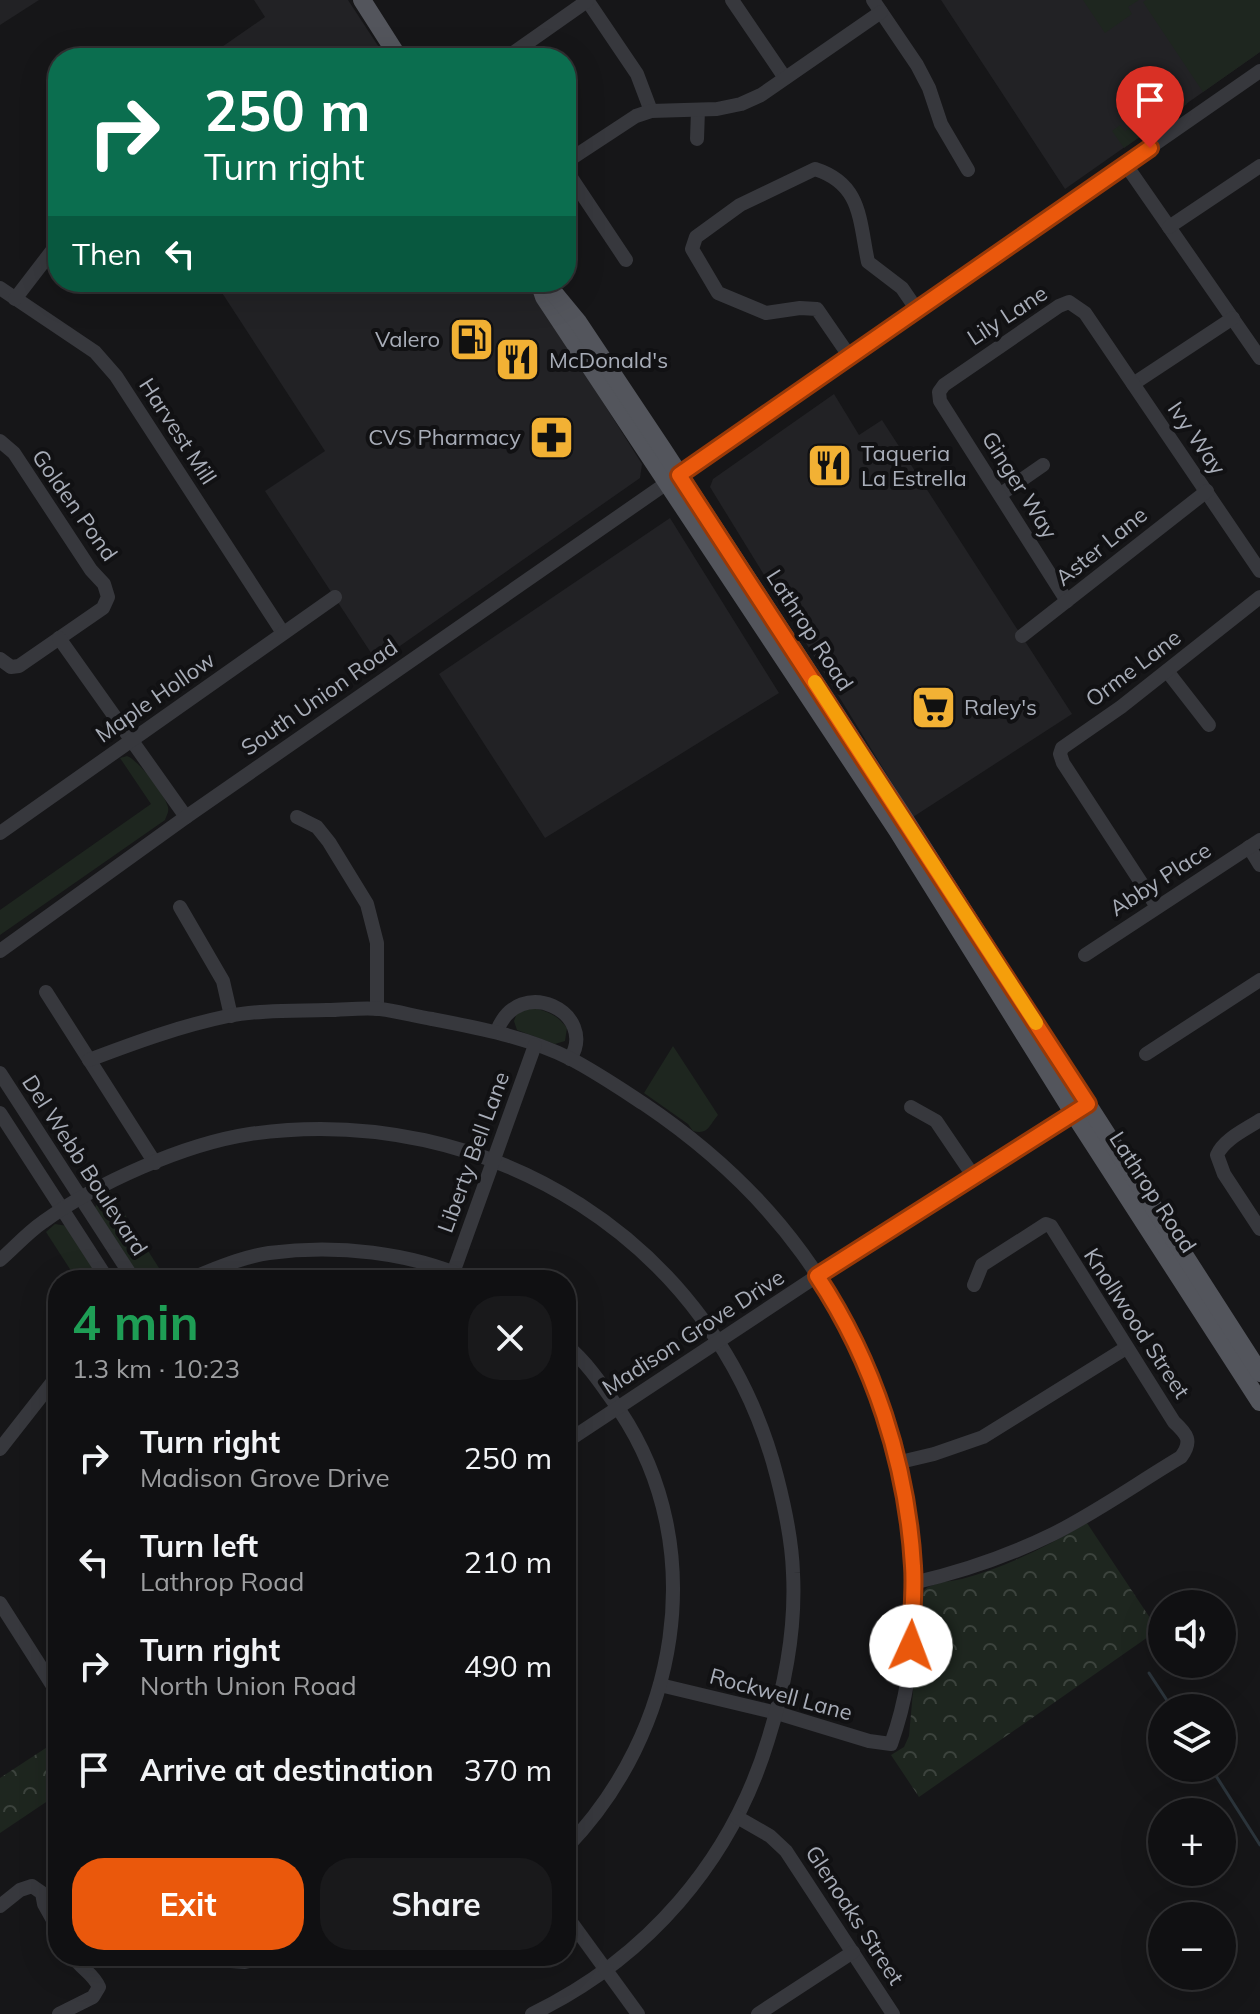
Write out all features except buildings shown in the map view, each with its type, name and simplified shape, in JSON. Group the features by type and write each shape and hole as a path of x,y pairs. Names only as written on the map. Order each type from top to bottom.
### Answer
{"main road":[{"path":"362,0 393,48"},
{"name":"Lathrop Road","path":"542,292 673,479 897,819 1081,1109 1260,1402"},
{"name":"Lathrop Road","path":"553,292 578,322 673,479"},
{"name":"Lathrop Road","path":"1081,1109 1260,1373"}],"street":[{"path":"520,48 587,0 637,74 651,111"},
{"path":"732,0 785,78"},
{"path":"576,155 610,131 651,111 698,110 741,104 761,95 877,6 917,65 929,88 941,124 968,170"},
{"name":"South Union Road","path":"0,951 186,817 1260,71"},
{"path":"697,139 698,110"},
{"path":"1126,165 1260,358"},
{"path":"1169,227 1260,166"},
{"path":"850,357 817,309 766,313 718,293 692,249 696,237 740,205 815,169 831,174 855,197 868,262 902,288 917,310"},
{"path":"576,185 626,260"},
{"path":"15,299 48,256"},
{"name":"Harvest Mill","path":"0,288 95,352 116,376 283,633"},
{"name":"Lily Lane","path":"939,392 944,385 1069,302 1076,305 1097,331"},
{"path":"1133,384 1233,318"},
{"name":"Ivy Way","path":"1097,331 1260,571"},
{"name":"Ginger Way","path":"939,392 940,401 1067,601"},
{"name":"Golden Pond","path":"0,441 14,453 91,570 104,584 108,597 103,608 59,638"},
{"path":"1001,494 1043,465"},
{"name":"Aster Lane","path":"1022,636 1207,491"},
{"name":"Maple Hollow","path":"0,833 335,597"},
{"name":"Orme Lane","path":"1157,907 1060,754 1065,743 1121,707 1260,597"},
{"path":"5,663 19,666 59,638 186,817"},
{"path":"1167,671 1209,725"},
{"path":"297,817 317,827 367,904 377,943 377,1009"},
{"path":"1254,844 1260,865"},
{"name":"Abby Place","path":"1085,955 1254,844"},
{"path":"180,907 223,981 231,1016"},
{"path":"1146,1054 1260,980"},
{"path":"46,992 155,1163"},
{"path":"497,1031 501,1019 514,1007 532,1002 546,1003 572,1022 577,1045 570,1059"},
{"path":"89,1060 169,1030 231,1016 377,1009 497,1031 570,1059 624,1091 685,1132 739,1178 794,1240 817,1276 860,1350 882,1409 904,1493 913,1583"},
{"name":"Liberty Bell Lane","path":"454,1270 535,1045"},
{"name":"Del Webb Boulevard","path":"0,1073 128,1270"},
{"path":"911,1107 936,1121 974,1177"},
{"name":"Madison Grove Drive","path":"576,1436 817,1276 1081,1109"},
{"name":"Del Webb Boulevard","path":"0,1113 102,1270"},
{"path":"1260,1120 1220,1148 1217,1155 1224,1174 1260,1229"},
{"path":"0,1260 42,1223 109,1183 204,1145 249,1134 355,1130 407,1137 492,1160 515,1167 562,1193 613,1227 655,1263 720,1342 751,1400 769,1445 786,1515 794,1572 792,1635 783,1693 758,1776 710,1863 679,1904 644,1940 607,1970 532,2014"},
{"name":"Knollwood Street","path":"913,1583 1006,1556 1056,1532 1181,1457 1189,1445 1189,1438 1174,1422 1054,1230 1046,1224 982,1265 974,1285"},
{"path":"212,1270 268,1253 349,1250 385,1255 442,1270"},
{"path":"896,1463 983,1437 1126,1348"},
{"path":"576,1356 603,1385 642,1450 654,1481 668,1537 673,1577 672,1624 666,1666 646,1731 610,1796 576,1838"},
{"path":"0,1449 48,1388"},
{"name":"Rockwell Lane","path":"660,1685 777,1713 869,1741 891,1744 900,1720 911,1646 913,1583"},
{"path":"0,1603 48,1678"},
{"name":"Glenoaks Street","path":"737,1817 770,1836 786,1851 893,2014"},
{"path":"0,1906 20,1890 32,1886 42,1893 48,1911"},
{"path":"576,1928 638,2014"},
{"path":"758,2014 853,1952"},
{"path":"59,2014 93,1997 99,1987 95,1976 81,1966"}],"shaded area":[{"path":"0,0 39,0 0,25"},
{"path":"254,0 348,0 379,48 220,48 265,17"},
{"path":"941,0 1260,0 1260,52 1065,189"},
{"path":"222,292 533,292 642,464 640,478 377,662 265,491 325,451"},
{"path":"834,394 859,435 882,420 1072,714 913,817 710,487 713,479"},
{"path":"670,518 779,693 545,838 439,674"}],"green space":[{"path":"1083,0 1139,0 1128,7 1132,14 1105,33"},
{"path":"1260,0 1260,52 1203,92 1143,2"},
{"path":"1180,93 1187,104 1124,148 1112,131 1120,125 1125,131"},
{"path":"127,756 144,770 162,794 168,807 165,820 0,935 0,910 151,804 120,758"},
{"path":"532,1008 552,1014 567,1028 565,1041 555,1044 517,1030 514,1021 517,1013"},
{"path":"673,1046 718,1115 702,1132 693,1131 688,1124 644,1093"},
{"path":"110,1191 160,1270 135,1270 95,1208 100,1194"},
{"path":"55,1224 68,1226 97,1270 71,1270 46,1232"},
{"path":"1087,1523 1148,1615 1148,1637 919,1797 891,1755 904,1747 909,1736 922,1592 935,1584 979,1574 1042,1548"},
{"path":"48,1747 48,1801 0,1833 0,1778"}],"waterway":[{"path":"1152,1678 1163,1694"},
{"path":"1220,1782 1260,1845"}],"slow traffic":[{"path":"815,682 1036,1023"}],"place":[{"name":"Valero","path":"471,339"},
{"name":"McDonald's","path":"518,360"},
{"name":"CVS Pharmacy","path":"552,437"},
{"name":"Taqueria La Estrella","path":"830,466"},
{"name":"Raley's","path":"933,707"}],"route":[{"path":"911,1646 913,1567 904,1493 882,1409 860,1350 817,1276 1088,1104 679,475 1150,148"}]}
